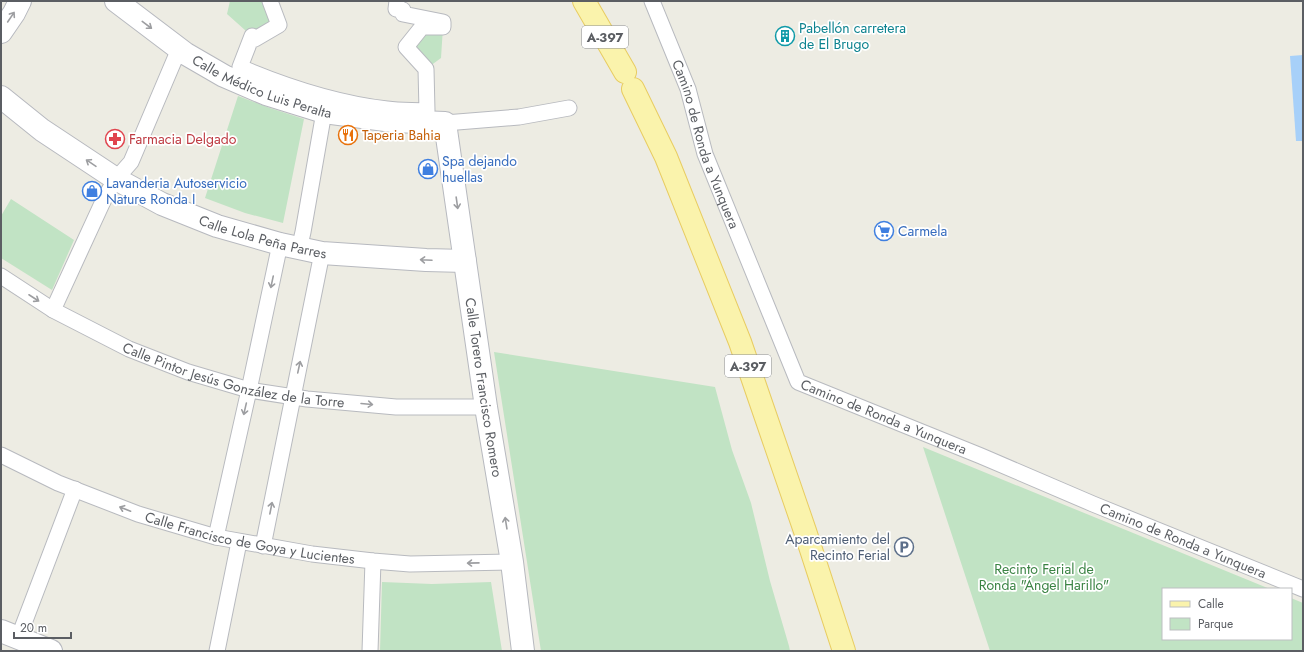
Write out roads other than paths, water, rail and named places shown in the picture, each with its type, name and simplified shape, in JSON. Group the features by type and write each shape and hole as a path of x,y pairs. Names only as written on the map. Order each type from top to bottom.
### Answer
{"main road":[{"name":"A-397","path":"584,1 629,81 666,157 740,342 805,531 844,651"}],"street":[{"path":"1,32 20,1"},
{"name":"Calle Médico Luis Peralta","path":"116,1 179,49 224,76 266,94 324,112 394,121 445,123 519,117 569,108"},
{"path":"270,1 278,25 255,39 252,36 240,67 295,89 332,99 388,109 427,111 426,69 406,47 422,27 443,27 443,22 403,14 403,10 396,9 397,1"},
{"name":"Camino de Ronda a Yunquera","path":"652,1 688,89 707,160 798,382 1303,589"},
{"path":"53,310 105,197 116,179 131,162 179,49"},
{"name":"Calle Lola Peña Parres","path":"1,97 42,130 116,179 162,204 217,226 289,246 322,253 465,261"},
{"path":"216,537 249,390 289,246 303,232 324,112"},
{"name":"Calle Torero Francisco Romero","path":"445,123 486,407 512,562 523,651"},
{"path":"263,546 322,253"},
{"name":"Calle Pintor Jesús González de la Torre","path":"2,278 53,310 129,350 188,372 249,390 293,398 396,407 486,407"},
{"name":"Calle Francisco de Goya y Lucientes","path":"1,455 58,483 138,514 216,537 239,542 312,554 410,564 512,562"},
{"path":"51,651 9,635 75,489"},
{"path":"217,651 239,542"},
{"path":"370,651 373,561"}],"water":[{"path":"1303,55 1303,141 1296,141 1290,56"}],"place":[{"name":"Pabellón carretera de El Brugo","path":"785,36"},
{"name":"Taperia Bahia","path":"348,135"},
{"name":"Farmacia Delgado","path":"115,139"},
{"name":"Spa dejando huellas","path":"428,169"},
{"name":"Lavanderia Autoservicio Nature Ronda I","path":"92,191"},
{"name":"Carmela","path":"884,231"},
{"name":"Aparcamiento del Recinto Ferial","path":"904,547"}],"park label":[{"name":"Recinto Ferial de Ronda \"Ángel Harillo\"","path":"1044,578"}]}
